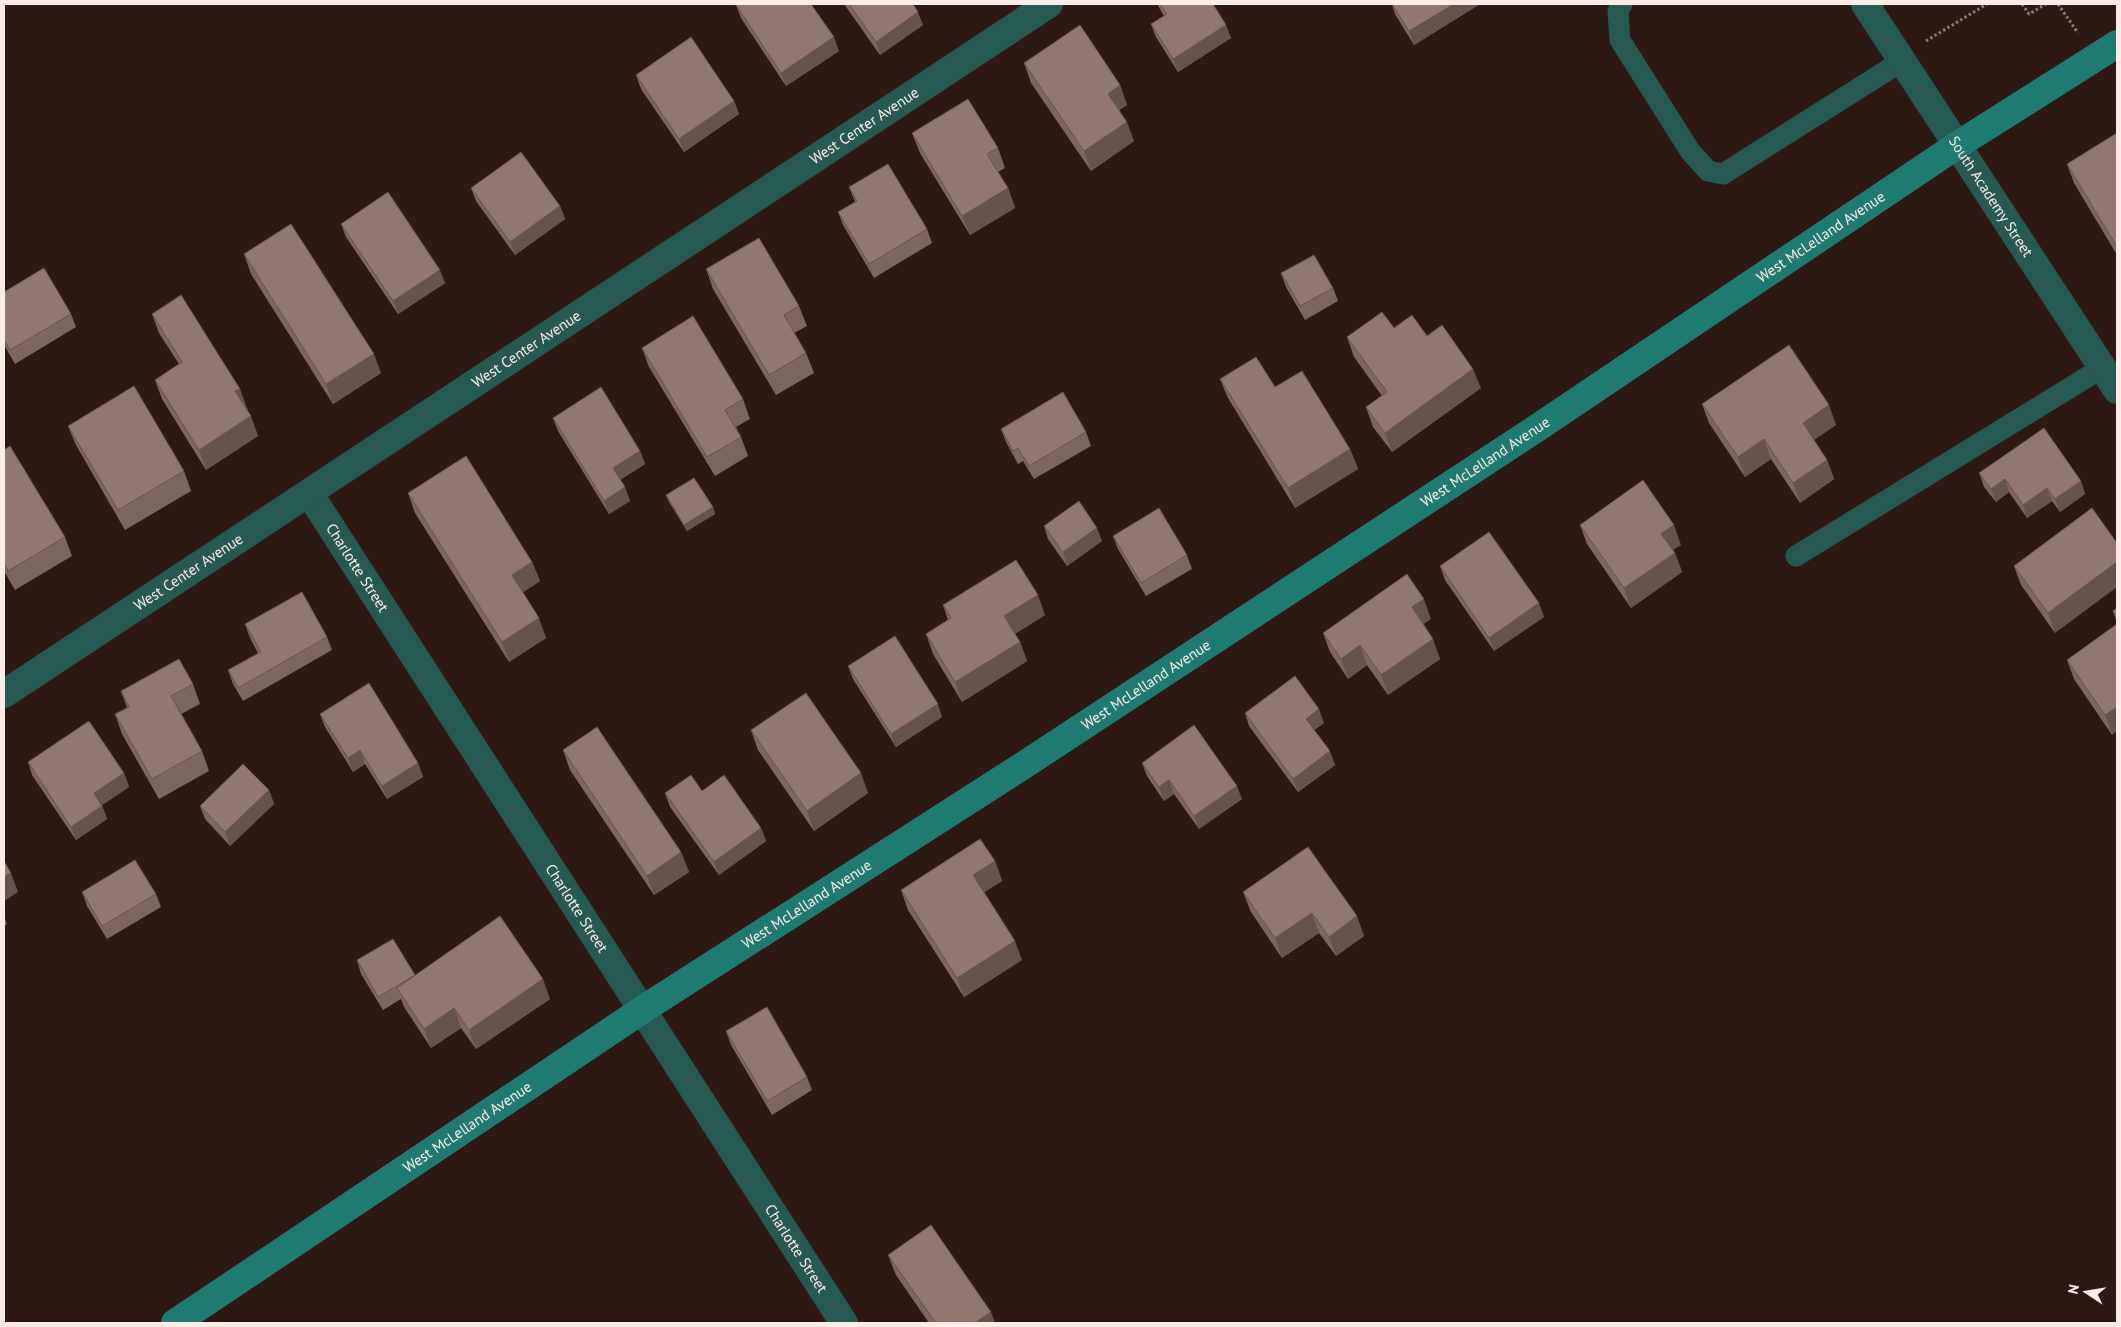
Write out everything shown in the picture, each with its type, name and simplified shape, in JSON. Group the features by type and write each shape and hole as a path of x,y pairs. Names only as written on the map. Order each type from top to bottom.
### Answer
{"street":[{"name":"West Center Avenue","path":"4,694 1048,4"},
{"name":"South Academy Street","path":"1865,4 1911,54 1956,146 2117,390"},
{"name":"West McLelland Avenue","path":"175,1323 642,1010 1027,762 1535,430 1956,146 2117,44"},
{"name":"Charlotte Street","path":"309,493 844,1323"}],"lane":[{"path":"1622,4 1618,12 1620,40 1690,151 1708,171 1724,174 1911,54"},
{"path":"1796,556 2102,368"}],"path":[{"path":"1911,54 1987,4"},
{"path":"2022,4 2029,14 2046,4"},
{"path":"2058,4 2081,38"}],"building":[{"path":"811,4 834,37 781,73 736,5"},
{"path":"849,4 913,4 918,12 876,42"},
{"path":"1160,4 1213,4 1226,25 1173,59 1151,24 1167,14"},
{"path":"1392,4 1454,4 1409,31"},
{"path":"1080,25 1120,85 1108,94 1127,122 1084,151 1024,63"},
{"path":"691,37 734,101 679,139 636,75"},
{"path":"968,99 998,148 987,154 1008,188 962,216 912,133"},
{"path":"2117,133 2117,247 2067,164"},
{"path":"521,152 560,206 510,242 471,188"},
{"path":"888,164 927,229 869,264 838,212 857,201 849,187"},
{"path":"388,192 440,270 393,301 341,224"},
{"path":"291,224 374,354 326,384 244,254"},
{"path":"759,238 799,306 784,315 806,353 769,375 706,269"},
{"path":"1314,255 1333,288 1300,306 1281,273"},
{"path":"44,268 71,314 10,350 4,340 4,292"},
{"path":"181,295 240,389 235,391 251,416 199,450 155,380 182,362 152,314"},
{"path":"1382,312 1394,328 1412,315 1427,336 1442,325 1473,369 1385,433 1366,407 1387,392 1347,337"},
{"path":"693,316 743,399 725,410 741,437 707,457 642,348"},
{"path":"1789,345 1829,405 1803,423 1827,460 1793,483 1764,439 1738,457 1702,404"},
{"path":"1256,357 1275,387 1302,371 1350,449 1288,488 1220,379"},
{"path":"134,386 184,471 118,510 68,426"},
{"path":"601,387 640,451 613,468 625,487 604,501 553,418"},
{"path":"1063,392 1086,432 1029,466 1018,448 1013,451 1001,429"},
{"path":"2044,428 2081,481 2055,499 2047,488 2023,505 2005,479 1991,489 1979,473"},
{"path":"10,446 65,537 8,571 4,563 4,450"},
{"path":"466,456 532,562 512,575 539,618 502,642 408,493"},
{"path":"694,478 713,507 684,525 666,495"},
{"path":"1643,480 1674,525 1661,534 1675,553 1624,588 1580,525"},
{"path":"1079,501 1097,528 1063,552 1044,526"},
{"path":"1159,508 1187,555 1141,583 1113,536"},
{"path":"2092,508 2117,543 2117,562 2048,613 2014,566"},
{"path":"1489,532 1539,603 1489,638 1440,566"},
{"path":"1016,560 1038,595 1004,616 1020,642 955,682 926,634 951,618 943,605"},
{"path":"1407,574 1424,599 1412,607 1433,639 1381,675 1360,645 1341,659 1323,633"},
{"path":"302,592 327,637 238,688 228,670 261,652 245,624"},
{"path":"2117,608 2117,618 2113,611"},
{"path":"2117,624 2117,707 2105,715 2067,660"},
{"path":"895,636 938,704 891,734 848,666"},
{"path":"179,659 193,684 171,696 202,751 152,779 115,714 129,707 121,691"},
{"path":"1295,676 1319,709 1306,719 1330,751 1293,779 1245,713"},
{"path":"369,683 418,763 382,786 360,750 348,758 320,714"},
{"path":"806,693 861,773 807,811 751,730"},
{"path":"89,721 124,773 94,793 102,806 71,827 28,762"},
{"path":"1194,725 1237,786 1194,816 1169,780 1159,787 1142,763"},
{"path":"597,727 681,852 647,876 563,750"},
{"path":"243,764 269,790 225,832 200,806"},
{"path":"691,775 702,791 724,775 761,828 714,862 665,793"},
{"path":"980,839 995,861 973,875 1015,941 957,978 901,890"},
{"path":"1308,847 1357,916 1329,937 1312,913 1275,938 1243,892"},
{"path":"135,860 156,894 102,926 82,892"},
{"path":"4,861 11,873 4,877"},
{"path":"500,916 543,979 469,1030 454,1008 424,1029 397,988"},
{"path":"393,939 415,975 378,997 357,960"},
{"path":"767,1007 807,1077 767,1101 726,1031"},
{"path":"931,1225 991,1312 975,1323 936,1323 888,1255"}]}
